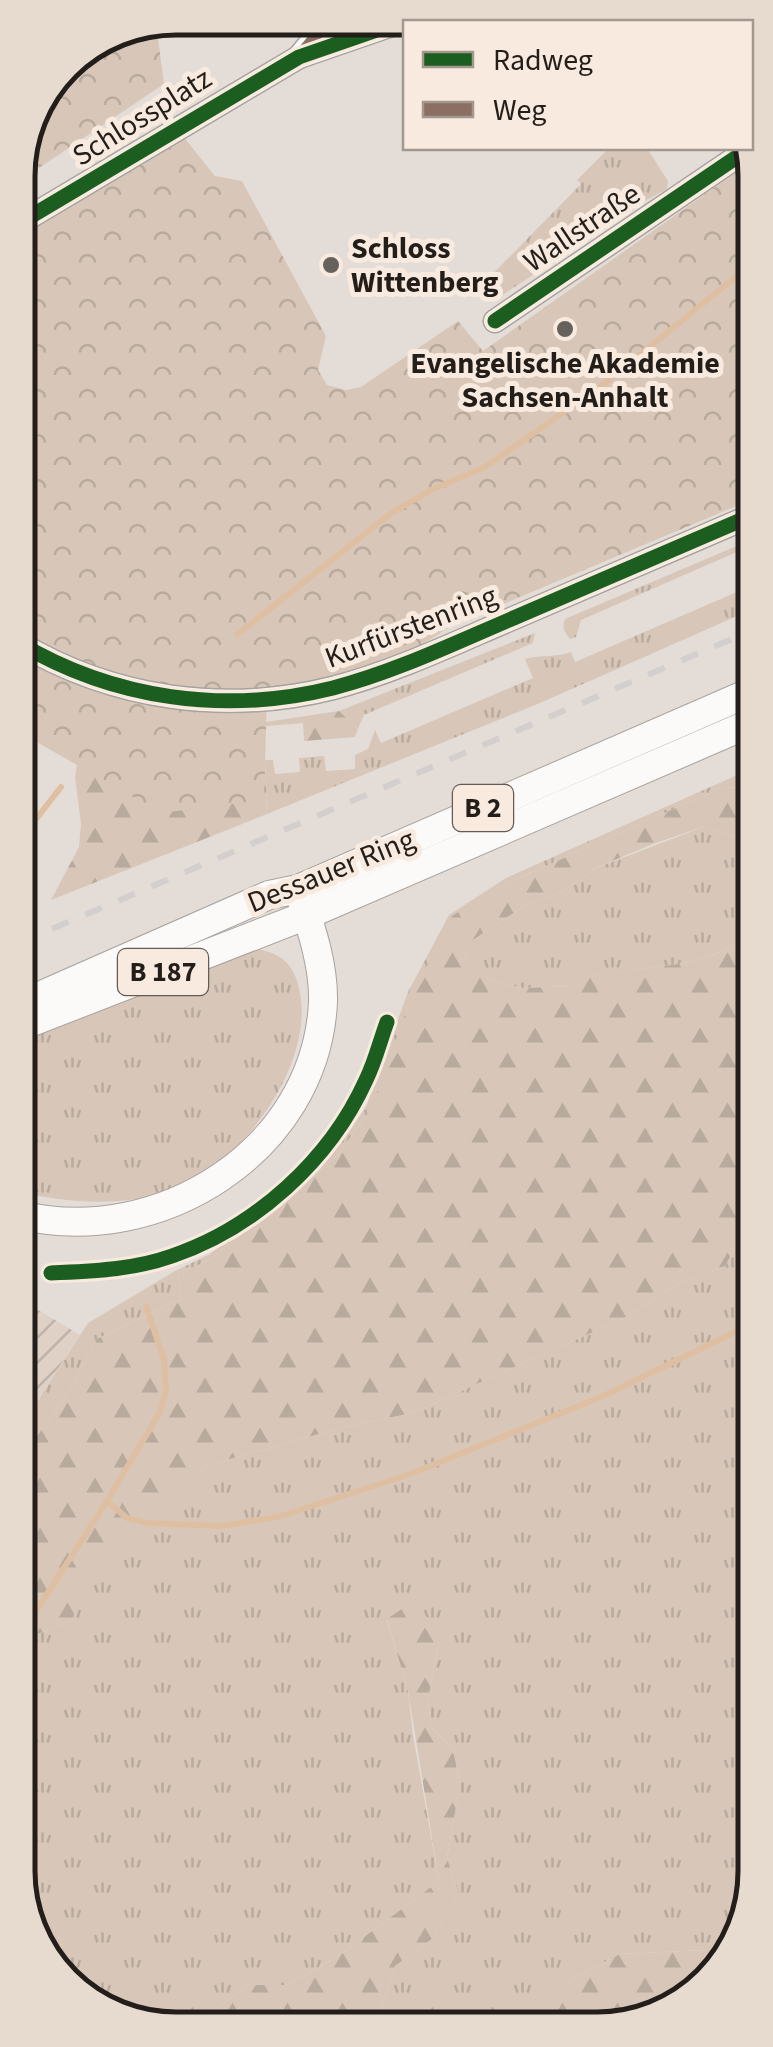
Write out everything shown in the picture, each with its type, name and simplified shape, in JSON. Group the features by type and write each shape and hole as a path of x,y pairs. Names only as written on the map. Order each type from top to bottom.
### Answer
{"main road":[{"name":"Dessauer Ring","path":"35,1020 302,902 738,698"},
{"name":"Dessauer Ring","path":"35,998 269,896 302,902 738,728"},
{"path":"35,1218 85,1223 152,1210 198,1192 258,1148 296,1094 320,1029 322,992 302,902"}],"street":[{"name":"Schlossplatz","path":"299,57 316,35"},
{"name":"Schlossplatz","path":"35,214 299,57 363,35"},
{"name":"Wallstraße","path":"495,321 736,157"},
{"name":"Kurfürstenring","path":"35,651 70,670 155,695 216,700 311,693 362,679 451,645 738,521"}],"shaded area":[{"path":"35,1308 80,1335 35,1404"}],"green space":[{"path":"158,37 164,84 35,171 49,113 64,90 105,54"},
{"path":"182,135 215,176 242,181 326,336 318,370 327,385 346,390 361,387 458,321 483,351 737,171 738,505 451,626 386,660 267,692 264,800 161,813 35,741 35,223"},
{"path":"607,150 648,150 668,181 667,189 643,202 635,190 592,219 599,232 490,303 477,290 581,184 577,180"},
{"path":"738,545 738,552 581,620 576,637 570,639 565,632 565,619"},
{"path":"738,591 738,616 540,703 267,814 265,760 273,760 275,774 300,772 299,758 324,756 326,771 355,769 355,755 368,749 375,730 381,743 533,678 525,659 571,652 575,662"},
{"path":"535,633 533,643 364,715 358,729 339,711"},
{"path":"339,711 358,729 355,737 304,741 303,723 266,726 266,722"},
{"path":"264,729 267,814 51,900 79,847 81,824 75,777 80,746"},
{"path":"738,775 738,788 723,787 497,888 391,1059 371,1109 336,1157 211,1259 178,1275 181,1299 97,1339 70,1390 35,1439 35,1405 88,1323 210,1254 334,1152 366,1107 408,992 449,915 506,878"},
{"path":"723,787 738,788 738,839 703,827 596,868 562,892 524,906 473,940 464,957 489,980 522,988 572,986 593,976 692,962 723,951 738,940 738,1243 725,1266 681,1282 624,1318 412,1413 344,1427 205,1466 99,1561 71,1621 35,1635 35,1439 70,1390 97,1339 181,1299 178,1275 211,1259 336,1157 371,1109 412,995 452,916 497,888"},
{"path":"703,827 738,839 738,940 723,951 692,962 594,976 572,986 522,988 489,980 464,957 473,940 524,906 562,892 596,868"},
{"path":"257,949 281,958 295,975 300,993 301,1022 295,1052 266,1111 222,1160 197,1179 171,1191 134,1199 95,1202 35,1195 35,1030"},
{"path":"738,1243 738,1881 727,1925 713,1950 620,1954 574,1978 544,2008 545,2012 381,2009 395,1966 432,1939 458,1892 447,1858 460,1783 453,1749 431,1727 428,1700 439,1640 387,1620 408,1691 439,1881 336,1958 286,1985 249,1985 212,2012 148,2009 105,1993 76,1971 49,1934 38,1899 35,1635 71,1621 98,1561 205,1466 344,1427 412,1413 624,1318 681,1282 725,1266"},
{"path":"411,1603 434,1623 439,1640 428,1700 431,1727 453,1749 460,1784 447,1858 458,1892 432,1939 395,1966 381,2009 386,2012 212,2012 249,1985 286,1985 336,1958 439,1881 408,1691 387,1619"},
{"path":"713,1950 683,1983 651,2001 597,2012 544,2012 543,2008 574,1978 620,1954"}],"waterway":[{"path":"238,634 390,514 431,490 485,467 600,387 738,275"},
{"path":"35,820 61,787"},
{"path":"35,1613 160,1412 166,1390 164,1360 146,1306"},
{"path":"107,1501 127,1518 147,1523 221,1526 278,1517 413,1473 601,1397 738,1331"}],"railway":[{"path":"35,936 738,636"}],"marked path":[{"path":"302,53 317,35"}],"cycle path":[{"path":"35,214 299,57 363,35"},
{"path":"495,321 736,157"},
{"path":"35,651 93,677 171,697 252,700 292,696 333,688 403,665 738,521"},
{"path":"51,1273 157,1261 203,1244 260,1209 287,1188 332,1137 366,1080 387,1022"}],"place":[{"name":"Schloss Wittenberg","path":"331,265"},
{"name":"Evangelische Akademie Sachsen-Anhalt","path":"565,329"}]}
